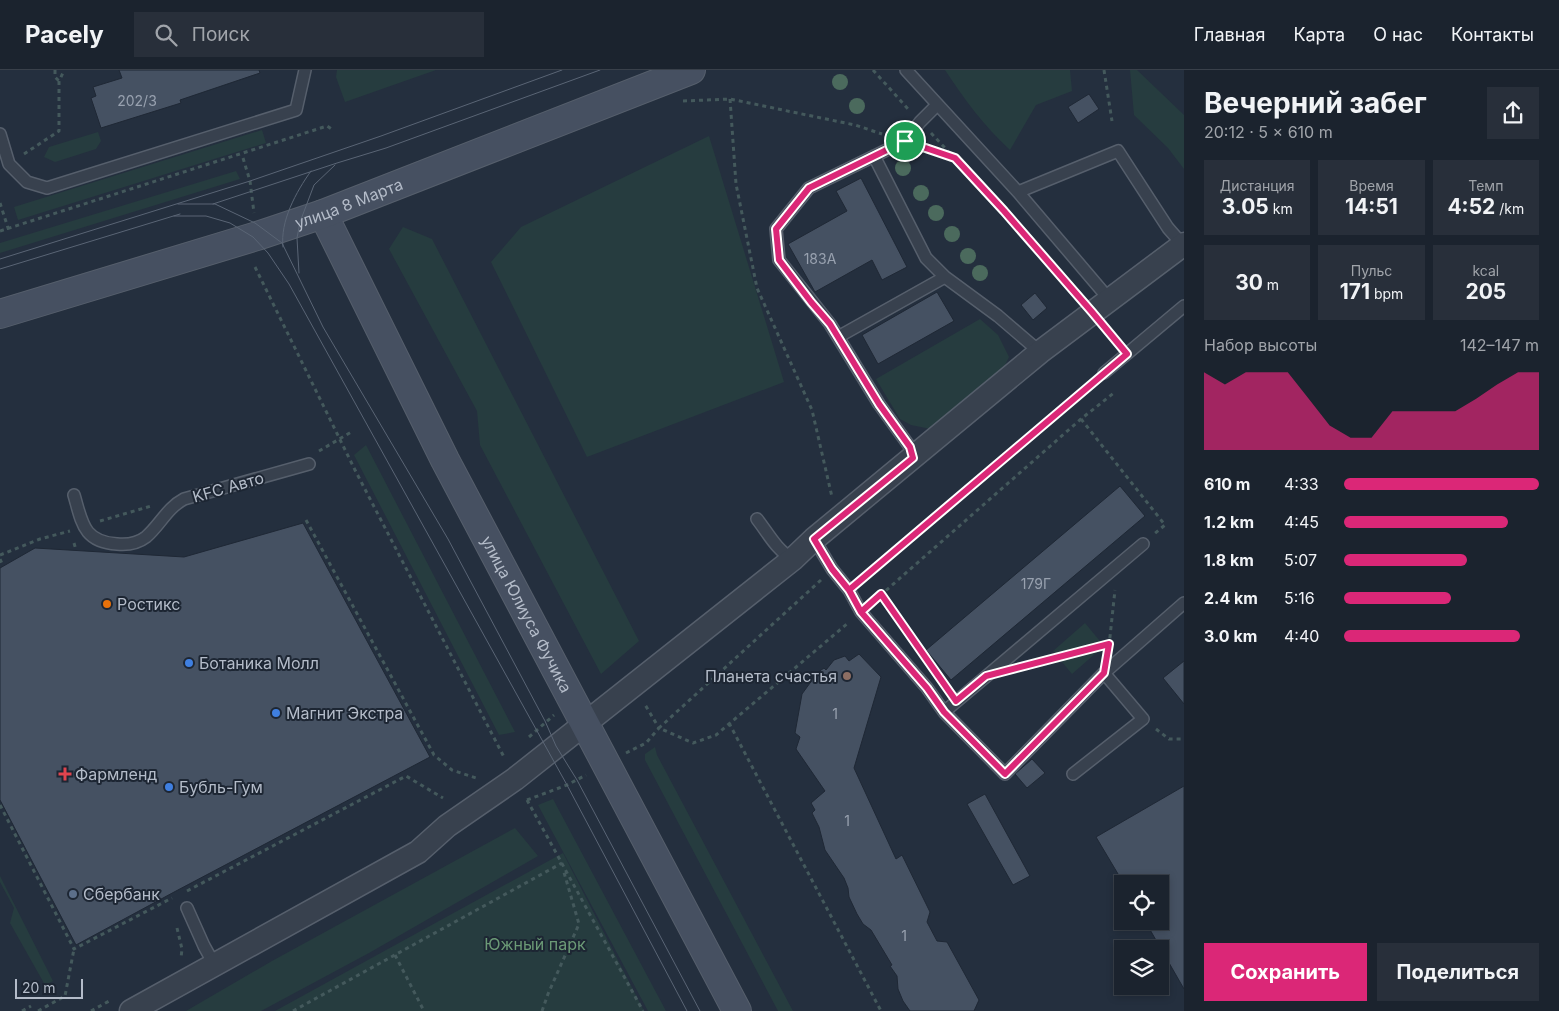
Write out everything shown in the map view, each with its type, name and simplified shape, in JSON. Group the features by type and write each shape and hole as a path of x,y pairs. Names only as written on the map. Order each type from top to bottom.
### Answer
{"street":[{"name":"улица 8 Марта","path":"0,314 323,214 691,70"},
{"name":"улица Юлиуса Фучика","path":"323,214 445,460 737,1011"},
{"path":"131,1011 418,852 447,826 515,779 793,559 814,539 1040,352 1184,245"}],"lane":[{"path":"0,134 9,164 27,182 47,188 296,110 305,70"},
{"path":"906,70 1018,192 1101,306"},
{"path":"913,458 910,447 879,404 838,337 779,260 776,229 809,188 905,141 937,105"},
{"path":"1018,192 1118,151 1168,228 1184,245"},
{"path":"874,156 926,258 945,277 998,316 1040,352"},
{"path":"838,337 945,277"},
{"path":"1104,373 1184,306"},
{"name":"KFC Авто","path":"74,495 83,526 90,536 99,542 110,544 134,544 148,535 170,510 184,499 309,464"},
{"path":"757,519 777,546 793,559"},
{"path":"814,539 832,569 849,590 861,612 927,688 944,712 1005,774 1104,673 1184,603"},
{"path":"944,712 1143,544"},
{"path":"1073,774 1143,719 1104,673"},
{"path":"186,908 214,964"}],"path":[{"path":"56,70 55,77 59,82"},
{"path":"9,164 59,131 59,82 64,70"},
{"path":"873,70 1004,211 1101,306 1127,354"},
{"path":"1104,70 1112,121"},
{"path":"680,102 730,99 855,125 955,158"},
{"path":"730,99 736,184 758,288 812,410 833,503"},
{"path":"0,231 327,126 333,130"},
{"path":"243,158 249,175"},
{"path":"0,204 8,230"},
{"path":"255,268 352,462 515,779 643,1011"},
{"path":"849,590 1104,373"},
{"path":"832,569 660,728 693,743 716,735 1114,392"},
{"path":"1081,419 1165,526 1143,544"},
{"path":"306,520 434,755 452,770 477,779"},
{"path":"0,559 3,566"},
{"path":"1104,673 1118,564"},
{"path":"881,594 935,670"},
{"path":"1024,666 1149,634"},
{"path":"1143,719 1168,739 1184,739"},
{"path":"729,723 881,1011"},
{"path":"186,891 406,776 443,798"},
{"path":"0,805 74,949 66,996 38,1011"},
{"path":"293,1011 562,862"},
{"path":"542,1011 579,924 562,862"},
{"path":"74,949 178,896"},
{"path":"394,956 424,1011"},
{"path":"22,1011 31,1006"}],"green space":[{"path":"337,70 436,70 345,102 336,77"},
{"path":"945,70 1070,70 1072,91 1036,105 1010,150 975,112"},
{"path":"1130,70 1137,70 1184,115 1184,169 1168,148 1134,115"},
{"path":"262,130 266,143 18,220 14,207"},
{"path":"98,132 101,141 96,149 55,162 44,157 49,147"},
{"path":"709,136 784,382 587,457 491,262 521,227"},
{"path":"236,171 240,179 0,253 0,243"},
{"path":"403,227 432,239 639,641 601,674 480,445 477,411 389,249"},
{"path":"980,319 998,335 1009,357 1001,373 931,429 911,425 900,419 876,379"},
{"path":"366,445 515,732 499,735 354,455"},
{"path":"1085,623 1104,646 1072,674 1053,651"},
{"path":"655,747 657,755 793,1011 778,1011 645,760 645,754"},
{"path":"553,799 666,1011 648,1011 538,805"},
{"path":"515,828 538,856 369,953 261,1011 186,1011 272,961"},
{"name":"Южный парк","path":"563,853 644,1011 275,1011"},
{"path":"0,876 53,981 45,985 10,923 14,908 0,882"}],"building":[{"path":"119,70 259,70 260,73 180,100 181,103 101,128 91,98 96,96 93,87 122,78"},
{"path":"1089,94 1099,109 1078,123 1068,107"},
{"path":"861,178 907,267 882,280 872,260 815,292 788,244 847,211 836,191"},
{"path":"937,292 954,321 878,364 862,335"},
{"path":"1035,293 1047,308 1033,320 1021,305"},
{"path":"1120,486 1145,516 951,680 926,650"},
{"name":"Ботаника Молл","path":"303,523 430,757 76,945 0,800 0,568 35,548 184,557"},
{"path":"859,654 881,677 854,768 896,859 902,855 930,912 927,922 937,941 947,942 979,1000 974,1011 910,1011 898,989 897,976 890,966 892,965 871,930 863,924 857,914 849,897 844,878 825,850 819,827 812,813 815,810 811,803 825,791 796,749 800,737 795,733 802,694 814,675 824,668 826,670 834,660 845,656 849,661"},
{"path":"1184,661 1184,704 1163,678"},
{"path":"1032,759 1045,773 1027,788 1015,774"},
{"path":"1184,786 1184,989 1169,963 1169,940 1156,940 1150,930 1169,930 1169,875 1119,875 1096,837"},
{"path":"985,794 1030,876 1013,885 967,804"}],"tram line":[{"path":"0,259 250,181 381,136 562,70"},
{"path":"213,204 386,148 600,70"},
{"path":"299,273 297,238 300,222 314,185 335,165"},
{"path":"283,247 284,227 290,207 311,171"},
{"path":"178,204 215,204 255,223 282,243 323,327 448,539 545,721 556,746 577,780 700,1011"},
{"path":"0,269 180,214"},
{"path":"174,216 206,216 230,223 253,237 268,253 289,284 567,785 687,1011"}],"place":[{"name":"Ростикс","path":"107,604"},
{"name":"Ботаника Молл","path":"189,663"},
{"name":"Планета счастья","path":"847,676"},
{"name":"Магнит Экстра","path":"276,713"},
{"name":"Фармленд","path":"65,774"},
{"name":"Бубль-Гум","path":"169,787"},
{"name":"Сбербанк","path":"73,894"}],"route":[{"path":"905,141 809,188 776,229 779,260 830,324 879,404 910,447 913,458 814,539 832,569 849,590 861,612 927,688 944,712 1005,774 1104,673 1109,644 986,676 956,701 881,594 861,612 849,590 1127,354 1004,211 955,158 905,141"}]}
